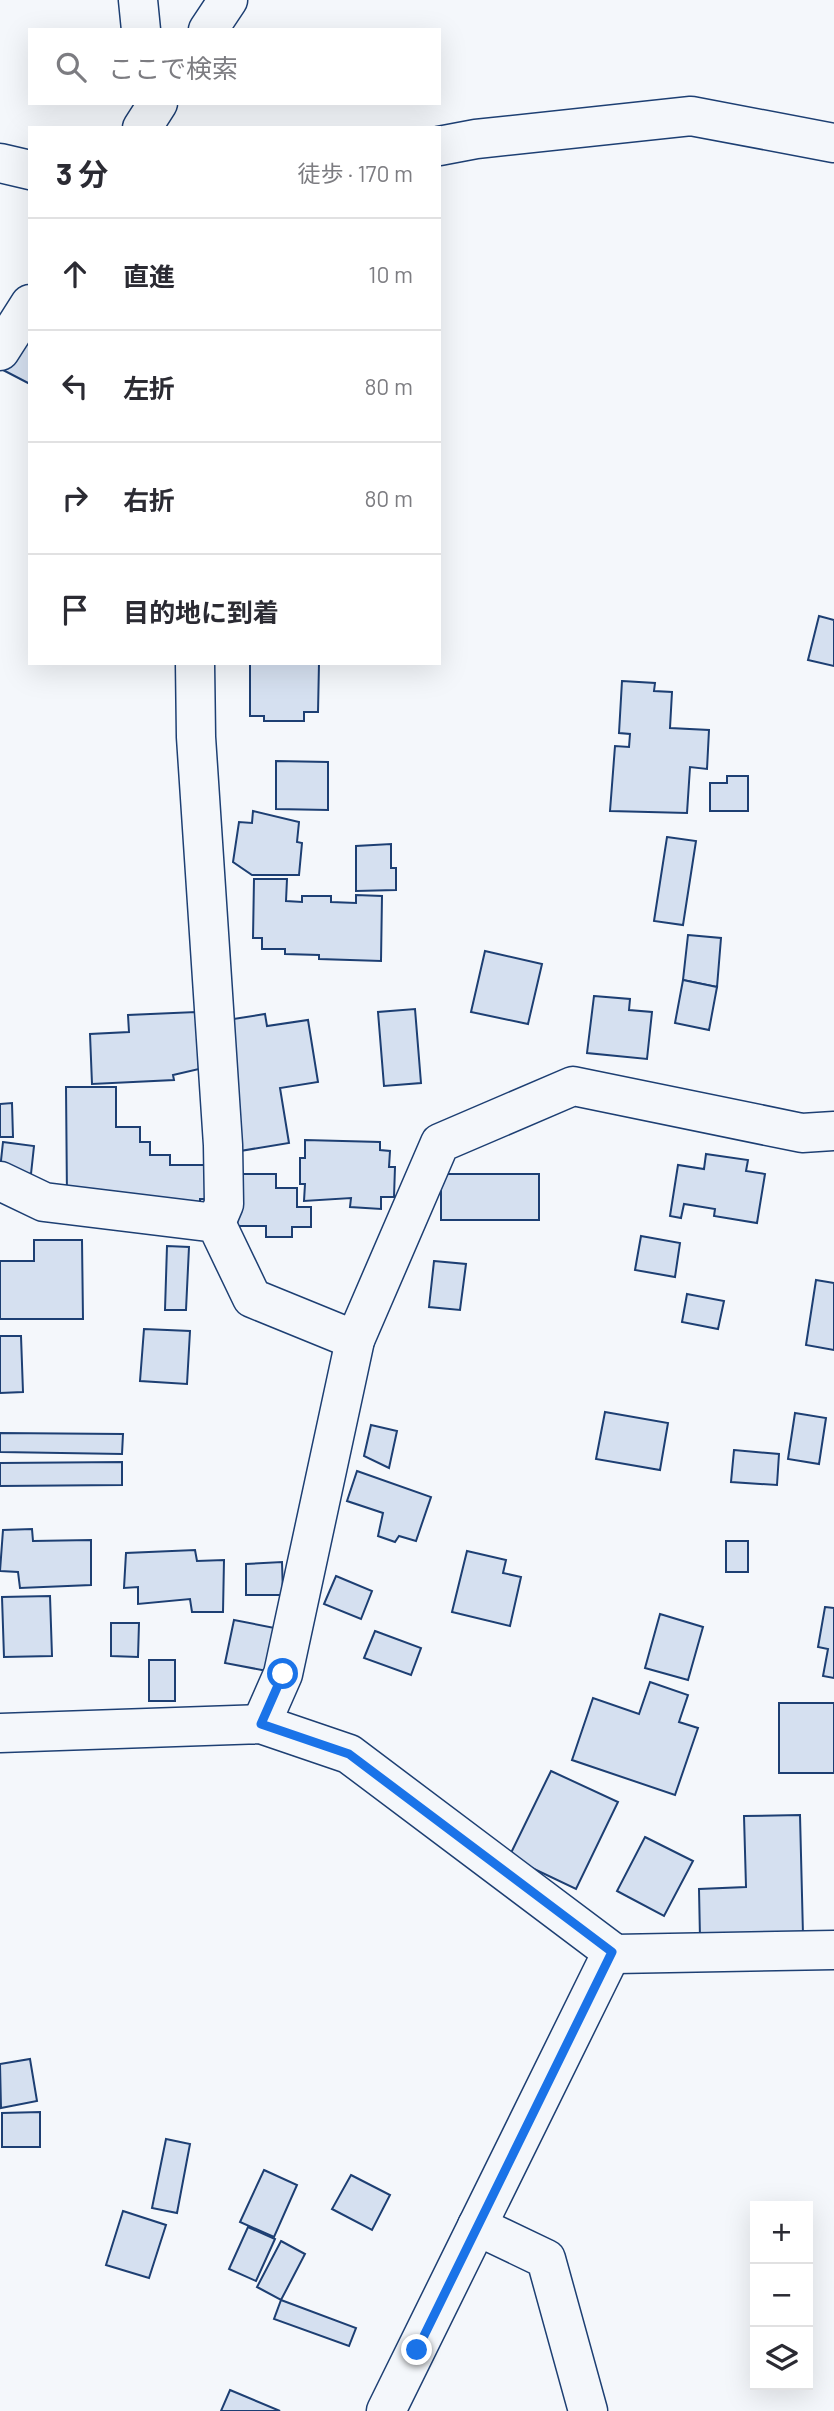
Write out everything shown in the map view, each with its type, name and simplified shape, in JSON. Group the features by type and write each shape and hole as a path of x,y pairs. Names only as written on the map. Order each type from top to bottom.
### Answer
{"street":[{"path":"138,0 141,28"},
{"path":"209,28 228,0"},
{"path":"143,126 157,105"},
{"path":"441,146 476,139 691,116 834,143"},
{"path":"0,163 28,170"},
{"path":"0,351 28,307"},
{"path":"195,665 196,737 225,1204 216,1223"},
{"path":"261,1724 283,1674 355,1340 440,1143 573,1086 802,1133 834,1131"},
{"path":"0,1181 44,1202 216,1223"},
{"path":"216,1223 252,1298 355,1340"},
{"path":"0,1733 261,1724 349,1754 612,1952 834,1950"},
{"path":"386,2411 612,1952"},
{"path":"477,2226 546,2259 588,2411"}],"building":[{"path":"28,323 28,383 3,370"},
{"path":"819,616 834,620 834,666 808,660"},
{"path":"250,665 319,665 318,712 304,712 304,721 264,721 264,716 250,716"},
{"path":"622,681 655,683 654,691 672,692 670,728 709,730 707,769 690,767 687,813 610,811 615,746 629,747 630,734 619,733"},
{"path":"276,761 328,762 328,810 276,809"},
{"path":"727,776 748,776 748,811 710,811 710,783 727,783"},
{"path":"253,811 299,822 297,842 302,843 299,875 252,875 233,862 239,822 252,823"},
{"path":"667,837 696,841 683,925 654,921"},
{"path":"391,844 391,868 396,868 396,890 356,891 356,846"},
{"path":"254,879 287,879 286,901 302,902 302,896 331,896 331,902 356,903 356,895 382,896 381,961 319,959 319,955 285,954 285,949 262,949 262,938 253,938"},
{"path":"688,935 721,938 717,987 683,980"},
{"path":"485,951 542,964 528,1024 471,1012"},
{"path":"683,980 717,987 709,1030 675,1023"},
{"path":"594,996 630,999 629,1010 652,1012 647,1059 587,1053"},
{"path":"415,1009 421,1083 384,1086 378,1012"},
{"path":"196,1012 199,1069 173,1075 174,1080 92,1084 90,1034 129,1032 128,1015"},
{"path":"265,1014 267,1026 308,1020 318,1082 280,1088 289,1143 240,1151 227,1020"},
{"path":"66,1087 116,1087 116,1127 140,1127 140,1142 150,1142 150,1155 170,1155 170,1165 209,1165 209,1199 200,1199 200,1205 67,1198"},
{"path":"12,1103 13,1137 0,1137 0,1104"},
{"path":"305,1140 380,1142 380,1150 390,1151 389,1167 395,1167 394,1197 381,1197 381,1209 350,1207 351,1198 304,1201 305,1184 300,1184 300,1158 305,1158"},
{"path":"3,1142 34,1146 31,1174 0,1170"},
{"path":"706,1154 748,1160 746,1171 765,1174 757,1223 714,1216 715,1209 684,1204 681,1218 670,1216 678,1165 704,1169"},
{"path":"235,1174 276,1174 276,1188 297,1188 297,1207 311,1207 311,1227 292,1227 292,1237 266,1237 266,1226 234,1226"},
{"path":"441,1174 539,1174 539,1220 441,1220"},
{"path":"641,1236 680,1243 675,1277 635,1270"},
{"path":"34,1240 82,1240 83,1319 0,1319 0,1261 34,1261"},
{"path":"167,1246 189,1247 186,1310 165,1310"},
{"path":"434,1261 466,1264 460,1310 429,1307"},
{"path":"816,1280 834,1283 834,1350 806,1345"},
{"path":"687,1294 724,1301 718,1329 682,1322"},
{"path":"144,1329 190,1331 187,1384 140,1381"},
{"path":"0,1336 21,1336 23,1392 0,1393"},
{"path":"605,1412 668,1423 660,1470 596,1459"},
{"path":"795,1413 826,1418 819,1464 788,1459"},
{"path":"371,1425 397,1431 389,1468 364,1456"},
{"path":"0,1433 123,1434 122,1454 0,1452"},
{"path":"734,1450 779,1454 777,1485 731,1482"},
{"path":"122,1462 122,1485 0,1486 0,1463"},
{"path":"357,1471 431,1497 416,1541 399,1536 395,1542 378,1536 383,1513 347,1501"},
{"path":"32,1529 33,1541 91,1540 91,1585 20,1588 18,1572 0,1571 3,1530"},
{"path":"726,1541 748,1541 748,1572 726,1572"},
{"path":"195,1550 197,1561 224,1560 223,1612 192,1612 190,1599 138,1604 138,1587 124,1588 126,1553"},
{"path":"467,1551 506,1560 503,1573 521,1577 510,1626 452,1612"},
{"path":"282,1562 283,1595 246,1595 246,1564"},
{"path":"336,1576 372,1591 361,1619 324,1604"},
{"path":"50,1596 52,1656 4,1657 2,1597"},
{"path":"825,1607 834,1608 834,1678 823,1676 828,1649 818,1647"},
{"path":"660,1614 703,1627 688,1680 645,1668"},
{"path":"234,1620 290,1631 283,1674 225,1663"},
{"path":"111,1623 139,1623 138,1657 111,1656"},
{"path":"375,1631 421,1648 411,1675 364,1658"},
{"path":"149,1660 175,1660 175,1701 149,1701"},
{"path":"650,1682 688,1695 679,1722 698,1728 675,1795 572,1760 593,1698 639,1714"},
{"path":"779,1703 834,1703 834,1773 779,1773"},
{"path":"551,1771 618,1802 576,1889 509,1857"},
{"path":"800,1815 803,1935 700,1938 699,1889 746,1887 744,1816"},
{"path":"645,1837 693,1861 664,1916 617,1891"},
{"path":"30,2059 37,2101 1,2108 0,2064"},
{"path":"40,2112 40,2147 2,2147 2,2113"},
{"path":"166,2139 190,2144 177,2213 152,2208"},
{"path":"264,2170 297,2185 274,2237 240,2222"},
{"path":"351,2175 390,2195 372,2230 332,2209"},
{"path":"123,2211 166,2225 149,2278 106,2265"},
{"path":"248,2227 275,2239 256,2281 229,2269"},
{"path":"281,2241 305,2254 281,2300 257,2287"},
{"path":"281,2300 356,2328 349,2346 274,2319"},
{"path":"230,2390 280,2411 221,2411"}],"route":[{"path":"283,1674 261,1724 349,1754 612,1952 417,2350"}]}
